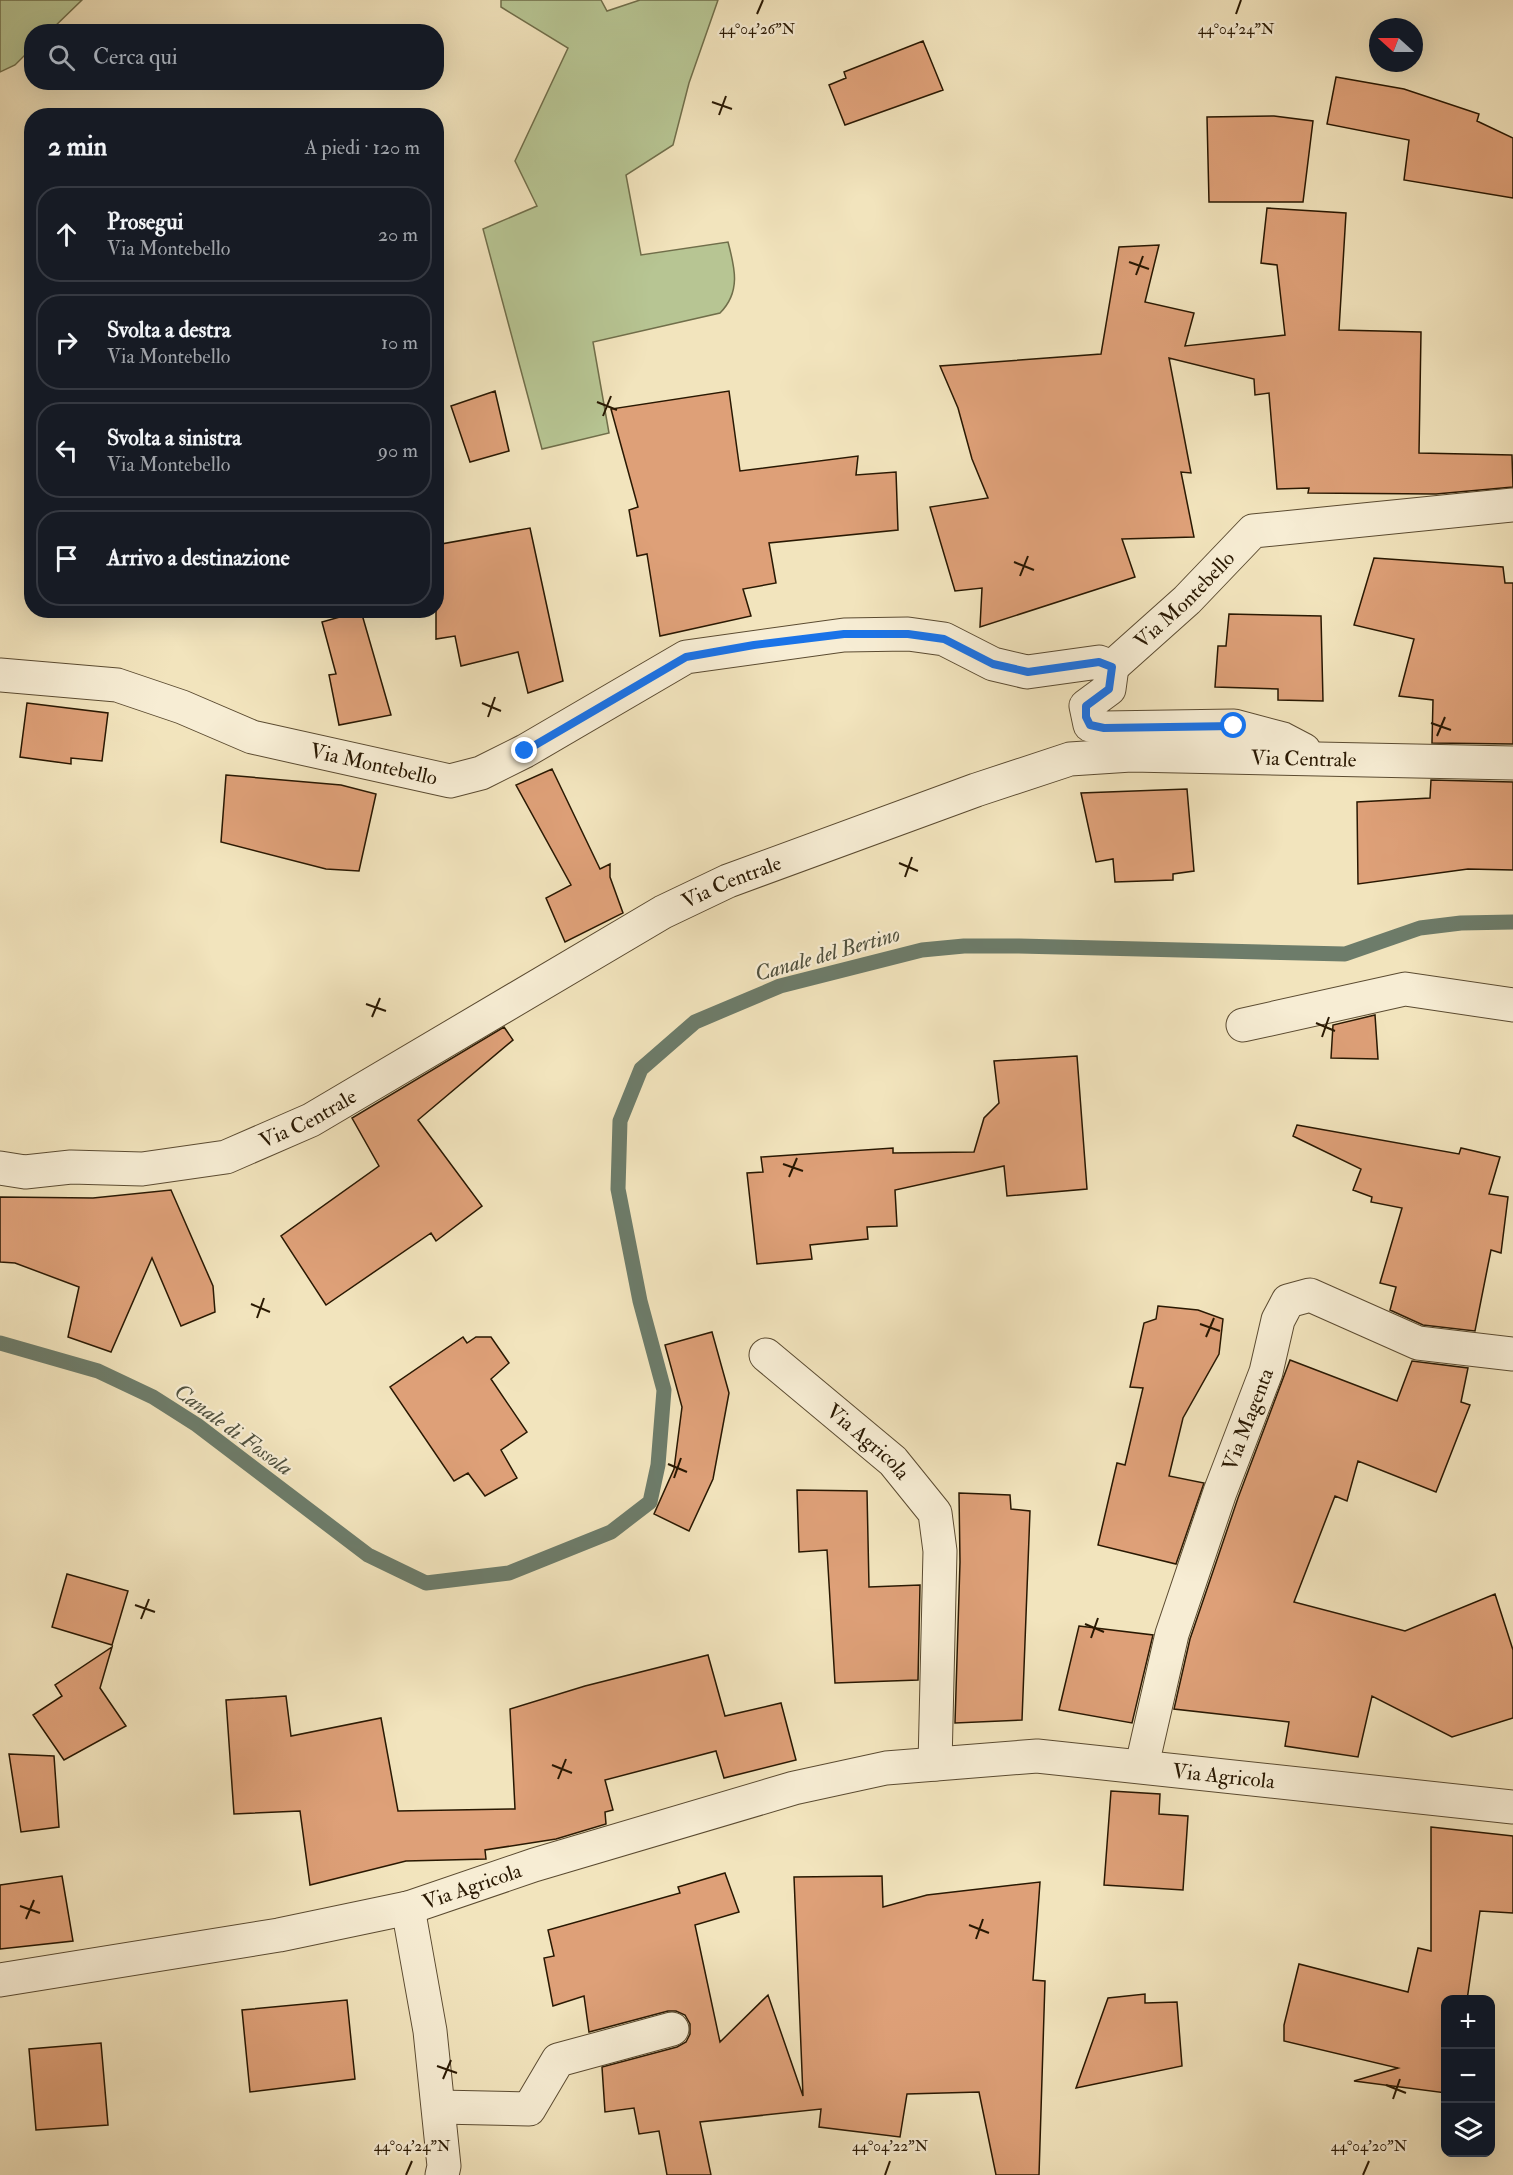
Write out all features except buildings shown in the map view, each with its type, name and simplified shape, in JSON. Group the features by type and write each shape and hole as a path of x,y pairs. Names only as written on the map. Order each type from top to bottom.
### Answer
{"street":[{"name":"Via Montebello","path":"1318,758 1284,739 1234,726 1104,728 1090,725 1086,717 1086,706 1109,689 1112,667 1187,600 1253,531 1513,505"},
{"name":"Via Montebello","path":"0,675 117,685 182,707 252,737 450,781 481,773 525,751 686,657 709,653 844,634 908,634 944,639 993,664 1028,672 1099,662 1112,667"},
{"name":"Via Centrale","path":"0,1168 25,1172 71,1167 142,1169 226,1157 311,1120 674,907 739,877 976,790 1070,759 1131,755 1513,763"},
{"path":"1243,1025 1405,989 1513,1005"},
{"name":"Via Magenta","path":"1142,1765 1172,1634 1220,1492 1266,1372 1278,1320 1288,1301 1310,1294 1418,1343 1513,1354"},
{"name":"Via Agricola","path":"766,1355 892,1461 935,1513 940,1551 935,1764"},
{"name":"Via Agricola","path":"0,1980 279,1935 408,1908 534,1865 794,1788 886,1768 1037,1756 1142,1765 1513,1807"},
{"path":"408,1908 430,2031 444,2166 442,2175"},
{"path":"439,2107 529,2109 558,2060 672,2030"}],"green space":[{"path":"0,0 82,0 57,24 24,24 24,56 15,65 0,72"},
{"path":"501,0 601,0 607,11 640,0 718,0 689,83 673,145 626,175 641,255 728,242 734,270 734,288 731,297 720,313 593,342 609,433 542,449 483,229 537,206 515,161 568,48 501,7"}],"waterway":[{"name":"Canale del Bertino","path":"0,1343 98,1371 153,1397 197,1425 368,1555 426,1583 509,1573 611,1532 650,1502 658,1465 664,1390 640,1301 618,1189 620,1121 641,1069 695,1022 780,986 922,950 964,946 1019,946 1345,954 1420,928 1461,923 1513,922"}],"route":[{"path":"525,751 686,657 754,645 844,634 908,634 944,639 993,664 1028,672 1099,662 1112,667 1109,689 1086,706 1086,717 1090,725 1104,728 1234,726"}],"water label":[{"name":"Canale di Fossola","path":"234,1429"}]}
